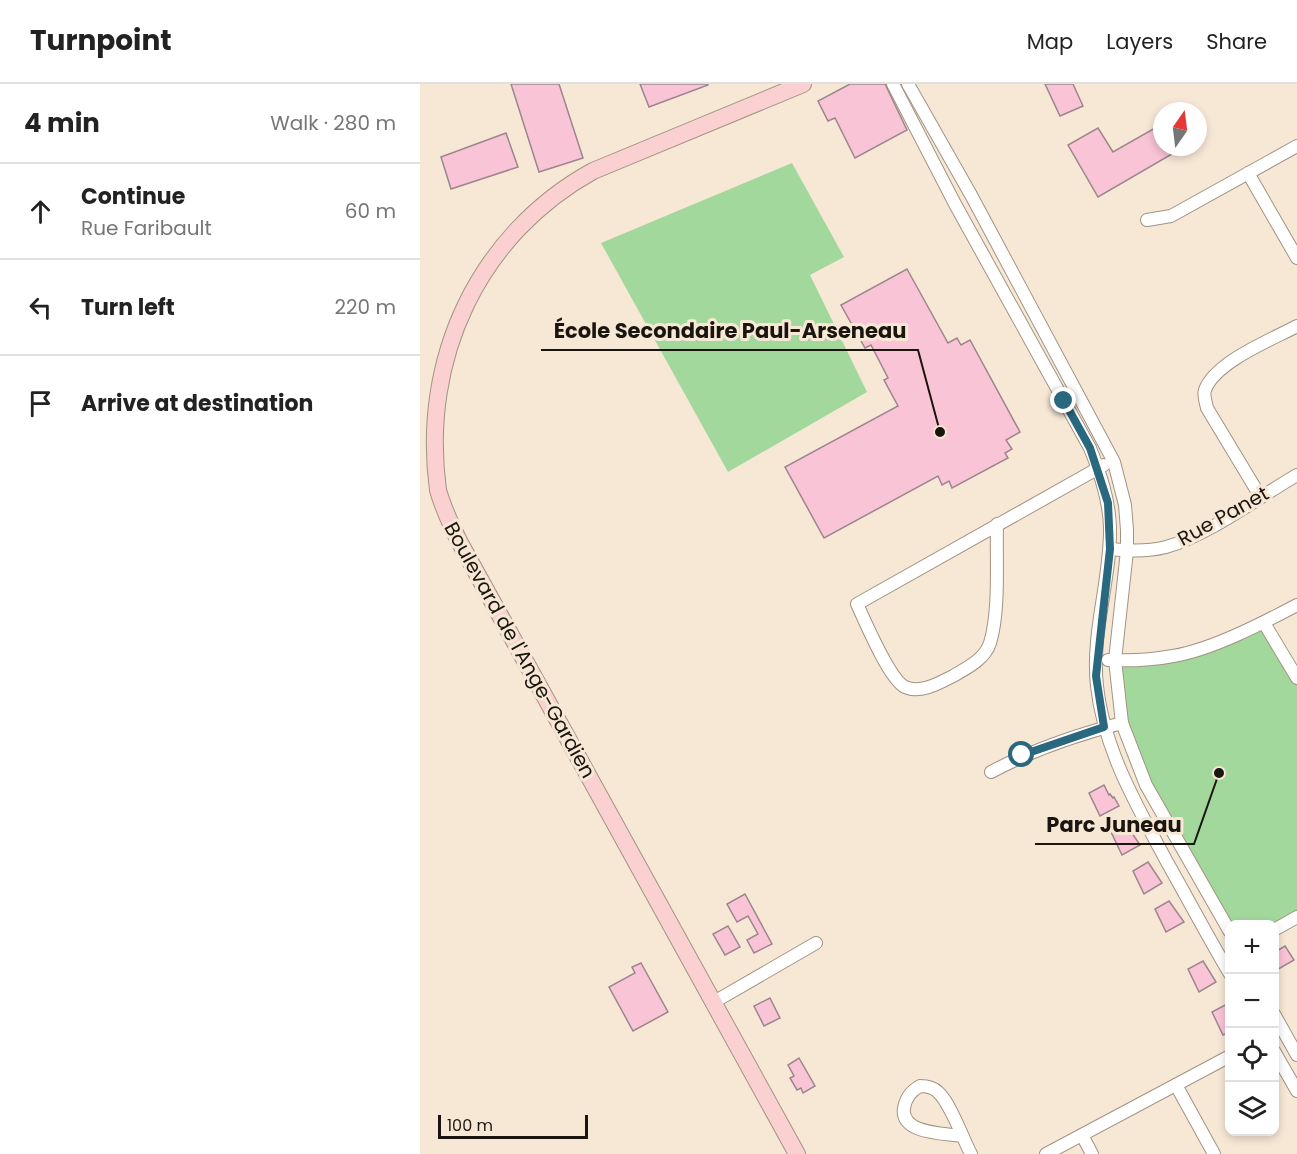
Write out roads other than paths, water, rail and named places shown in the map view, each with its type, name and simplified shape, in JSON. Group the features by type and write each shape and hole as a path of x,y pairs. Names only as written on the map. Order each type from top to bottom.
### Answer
{"main road":[{"name":"Boulevard de l'Ange-Gardien","path":"797,1154 459,541 438,490 433,465 430,412 436,362 453,314 475,275 513,230 553,196 593,171 803,84"}],"street":[{"path":"893,84 955,204 1090,448 1098,468 1108,503 1110,549 1096,659 1097,687 1104,727 1121,774 1140,811 1225,955"},
{"path":"908,84 1114,462 1125,505 1128,551 1115,660 1122,723 1146,785 1225,923"},
{"path":"1147,220 1172,216 1297,146"},
{"path":"1248,173 1297,258"},
{"path":"955,204 970,195"},
{"path":"1260,496 1207,408 1205,389 1210,378 1226,364 1297,326"},
{"path":"996,524 994,628 989,646 978,660 930,687 918,689 905,687 893,675 857,604 996,524 1098,468 1114,462"},
{"name":"Rue Panet","path":"1110,549 1145,551 1166,547 1189,538 1297,475"},
{"path":"1096,659 1135,661 1175,656 1213,644 1264,623 1297,604"},
{"path":"1264,623 1297,678"},
{"path":"991,772 1022,755 1122,723"},
{"path":"1279,928 1297,917"},
{"path":"714,1002 816,943"},
{"path":"1279,1030 1297,1054"},
{"path":"1279,1058 1297,1091"},
{"path":"1046,1154 1225,1059"},
{"path":"1176,1085 1214,1154"},
{"path":"961,1136 923,1130 909,1123 904,1118 903,1110 908,1095 920,1086 937,1091 948,1106 971,1154"},
{"path":"1082,1135 1092,1154"}],"place":[{"name":"École Secondaire Paul-Arseneau","path":"940,432"},
{"name":"Parc Juneau","path":"1219,773"}]}
